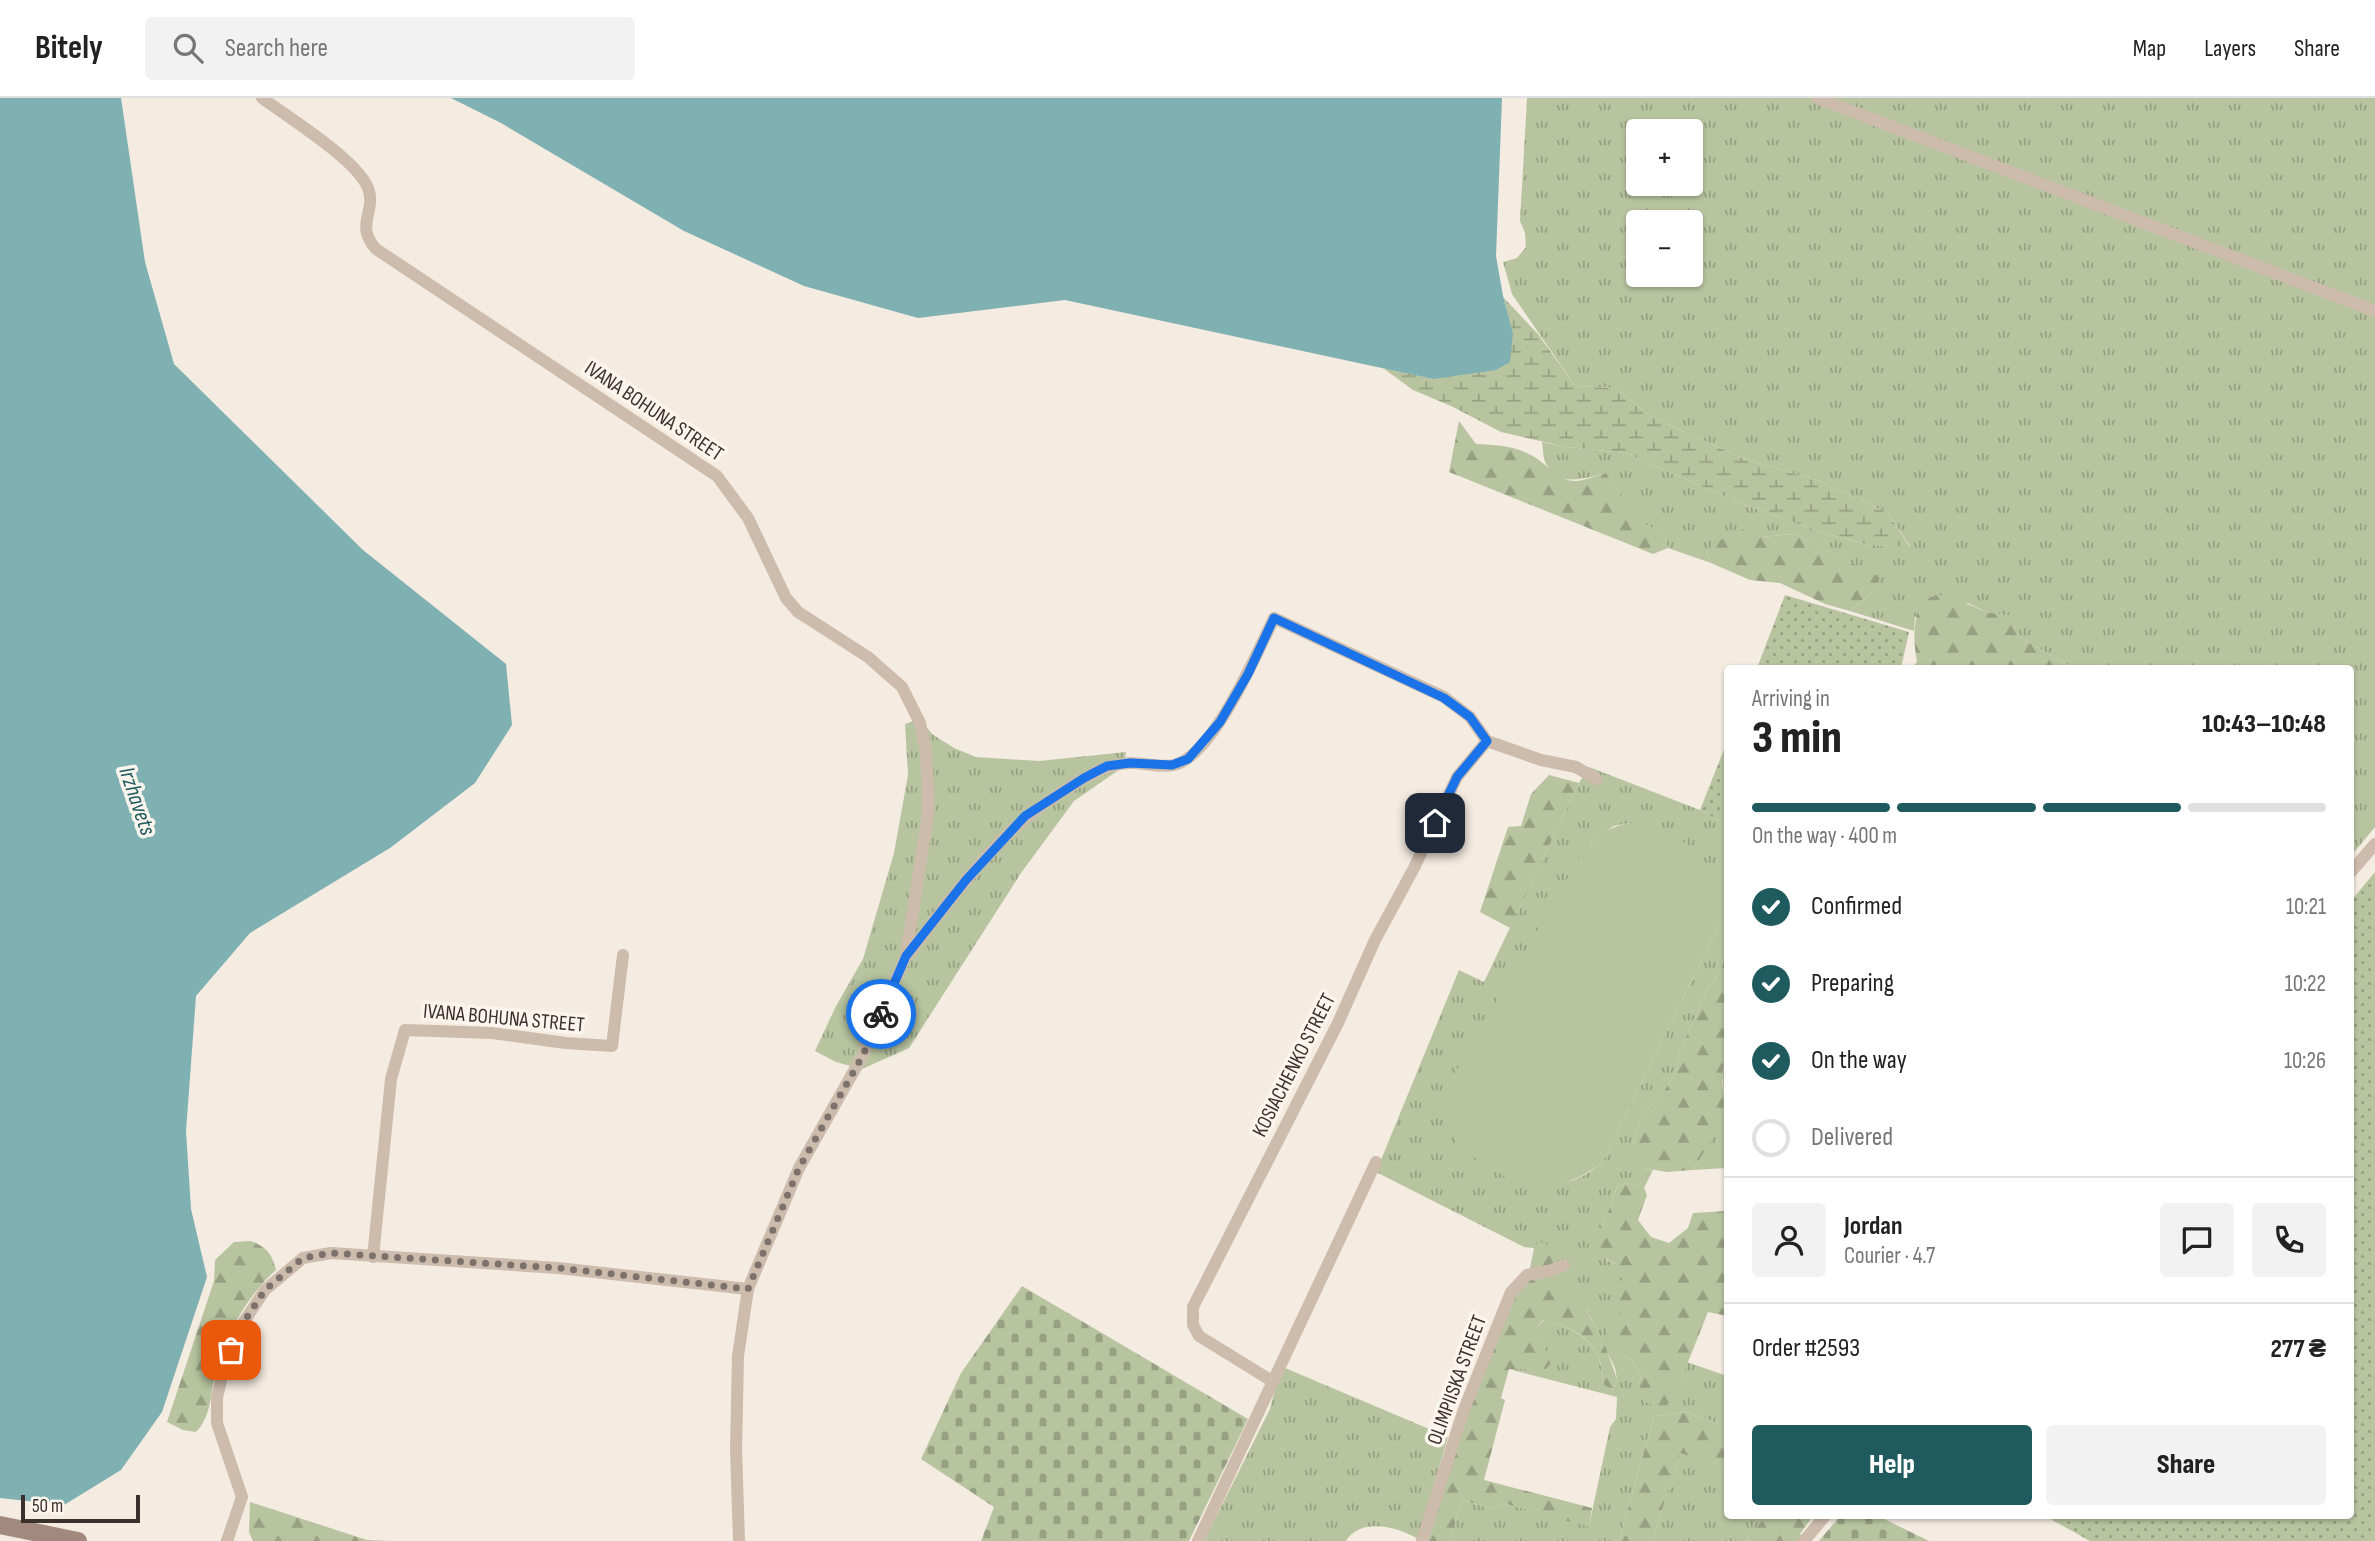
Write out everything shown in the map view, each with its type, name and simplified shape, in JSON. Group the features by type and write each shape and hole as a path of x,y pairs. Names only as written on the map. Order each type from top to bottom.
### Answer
{"main road":[{"path":"0,1525 78,1541"}],"street":[{"name":"IVANA BOHUNA STREET","path":"262,98 341,156 363,180 369,191 365,230 376,249 717,477 748,518 786,598 798,612 868,657 902,687 920,723 926,752 928,814 906,956 863,1055 799,1168 748,1289 738,1356 736,1449 739,1541"},
{"path":"1816,98 2375,311"},
{"name":"IVANA BOHUNA STREET","path":"906,956 966,880 1025,816 1107,766 1130,763 1172,765 1188,759 1220,722 1248,674 1274,618 1444,698 1470,717 1487,741"},
{"path":"1487,741 1541,760 1576,767 1595,779"},
{"name":"KOSIACHENKO STREET","path":"1272,1381 1199,1336 1193,1325 1193,1307 1338,1023 1375,940 1414,868 1457,777 1487,741"},
{"path":"2354,868 2375,844"},
{"name":"IVANA BOHUNA STREET","path":"373,1257 391,1079 405,1030 492,1033 612,1046 623,955"},
{"path":"1198,1541 1376,1162"},
{"path":"227,1541 242,1497 217,1423 217,1398 223,1372 239,1329 265,1290 303,1258 331,1253 558,1268 748,1289"},
{"name":"OLIMPIISKA STREET","path":"1422,1541 1463,1412 1511,1293 1527,1275 1564,1265"},
{"path":"1804,1541 1822,1519"}],"green space":[{"path":"1527,98 2375,98 2375,827 2354,852 2354,665 2068,665 2018,636 2010,616 1986,612 1968,603 1915,617 1914,631 1850,611 1875,590 1879,577 1793,534 1762,537 1706,551 1711,563 1668,548 1665,536 1641,522 1606,473 1573,479 1558,476 1546,464 1542,442 1626,453 1740,503 1824,533 1869,545 1910,546 1888,513 1817,480 1744,459 1650,416 1615,388 1575,386 1512,294 1503,262 1517,258 1526,247 1525,233 1520,221"},
{"path":"1503,297 1538,334 1575,386 1615,388 1650,416 1744,459 1817,480 1888,513 1910,547 1869,545 1824,533 1740,503 1626,453 1566,447 1501,432 1413,390 1383,368 1433,379 1513,333"},
{"path":"1459,421 1476,444 1522,451 1535,457 1562,478 1575,481 1606,473 1641,521 1665,536 1668,548 1653,554 1449,472"},
{"path":"1743,529 1762,537 1793,534 1880,577 1875,590 1850,611 1825,604 1780,583 1750,580 1711,563 1706,551 1716,542"},
{"path":"1945,594 1986,612 2011,616 2018,636 2068,665 1914,665 1917,662 1915,630 1922,599"},
{"path":"1785,595 1909,632 1902,665 1758,665"},
{"path":"920,719 932,734 954,748 976,757 1039,761 1126,752 1123,767 1074,801 1021,873 909,1048 862,1069 836,1062 815,1051 836,1006 863,959 894,853 908,775 905,724"},
{"path":"1724,750 1724,823 1700,810"},
{"path":"1589,767 1700,810 1724,823 1724,962 1706,992 1680,1051 1676,1072 1640,1119 1633,1144 1643,1168 1653,1170 1644,1188 1626,1183 1617,1187 1603,1226 1606,1260 1616,1264 1625,1276 1618,1353 1631,1359 1641,1375 1638,1391 1680,1382 1687,1362 1724,1375 1724,1426 1688,1412 1654,1416 1619,1541 1450,1541 1462,1500 1492,1509 1503,1503 1589,1526 1610,1427 1616,1419 1617,1397 1509,1369 1546,1369 1552,1361 1537,1338 1537,1327 1544,1320 1568,1328 1588,1342 1599,1360 1604,1385 1613,1390 1617,1379 1615,1368 1588,1312 1563,1290 1558,1265 1539,1242 1534,1248 1524,1247 1376,1172 1459,970 1484,982","holes":["1630,823 1721,921 1603,1161 1575,1179 1546,1182 1523,1178 1486,1164 1454,1138 1591,842 1614,826"]},
{"path":"1549,775 1579,783 1510,928 1480,912 1508,827 1521,826 1531,794"},
{"path":"1630,823 1672,835 1696,852 1714,875 1720,888 1721,921 1603,1161 1589,1172 1562,1183 1534,1185 1522,1182 1480,1162 1456,1140 1444,1117 1446,1099 1457,1070 1583,851 1604,832"},
{"path":"2375,872 2375,1541 2090,1541 2050,1519 2354,1519 2354,897"},
{"path":"1724,962 1724,1101 1719,1124 1693,1170 1667,1172 1643,1168 1636,1162 1633,1144 1640,1119 1676,1072 1680,1051 1706,992"},
{"path":"1724,1090 1724,1168 1693,1170 1708,1143"},
{"path":"1626,1183 1644,1188 1647,1195 1638,1220 1651,1237 1669,1243 1688,1228 1693,1213 1724,1211 1724,1315 1708,1312 1680,1382 1665,1409 1644,1402 1638,1391 1641,1375 1631,1359 1618,1353 1605,1328 1610,1319 1621,1316 1616,1291 1624,1276 1616,1264 1591,1252 1588,1242 1603,1226 1617,1187"},
{"path":"251,1241 268,1252 276,1270 247,1304 232,1330 220,1357 208,1411 201,1426 196,1432 183,1430 167,1422 214,1281 215,1260 234,1242"},
{"path":"1539,1241 1549,1246 1554,1253 1563,1289 1571,1298 1584,1305 1606,1348 1617,1379 1613,1390 1604,1385 1599,1360 1588,1342 1568,1328 1543,1320 1537,1327 1537,1338 1553,1361 1546,1369 1509,1369 1501,1398 1505,1400 1484,1480 1592,1508 1589,1527 1503,1503 1492,1509 1462,1500 1450,1541 1425,1541 1465,1413 1513,1294 1528,1278 1534,1248"},
{"path":"1022,1286 1248,1419 1189,1541 981,1541 994,1507 921,1459 961,1373"},
{"path":"1285,1368 1448,1437 1418,1539 1380,1526 1361,1529 1346,1541 1204,1541 1270,1409 1275,1389"},
{"path":"1688,1412 1724,1426 1724,1466 1680,1453 1652,1541 1619,1541 1654,1416"},
{"path":"1680,1452 1724,1466 1724,1519 1763,1519 1745,1541 1652,1541"},
{"path":"250,1502 367,1540 389,1541 253,1541 249,1532"},
{"path":"1763,1519 1811,1519 1800,1534 1810,1541 1745,1541"},
{"path":"1837,1519 1884,1519 1929,1541 1819,1541"}],"water":[{"name":"Irzhavets","path":"0,98 121,98 145,262 174,364 363,550 506,664 512,725 475,783 390,848 250,933 196,996 186,1131 191,1209 207,1277 162,1412 121,1470 64,1505 0,1498"},
{"path":"451,98 1502,98 1496,256 1513,333 1510,362 1496,370 1433,379 1065,300 918,318 804,286 684,231 501,123"}],"way so far":[{"path":"231,1350 239,1329 265,1290 303,1258 331,1253 558,1268 748,1289 799,1168 863,1055 881,1014"}],"route":[{"path":"881,1014 906,956 966,880 1025,816 1107,766 1130,763 1172,765 1188,759 1220,722 1248,674 1274,618 1404,677 1444,698 1470,717 1487,741 1457,777 1435,823"}]}
